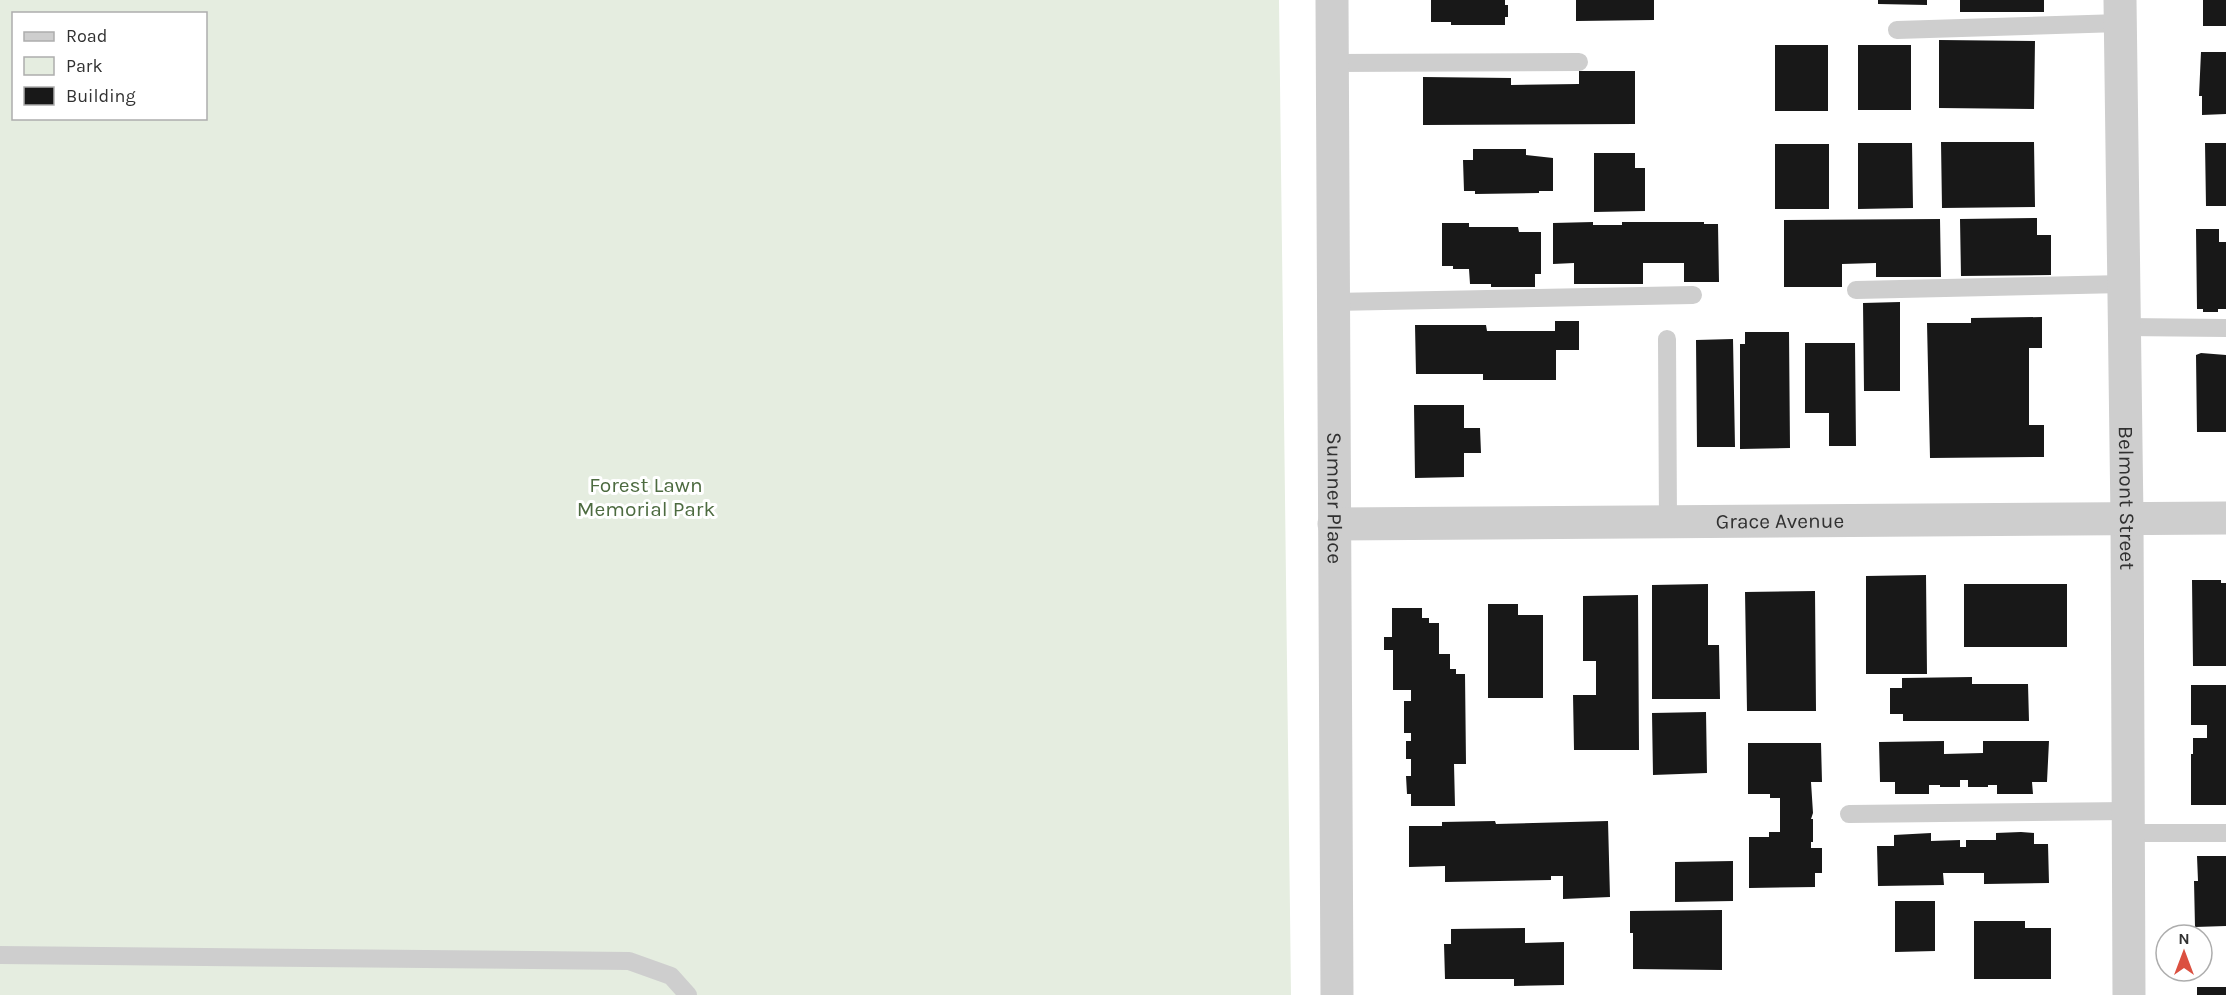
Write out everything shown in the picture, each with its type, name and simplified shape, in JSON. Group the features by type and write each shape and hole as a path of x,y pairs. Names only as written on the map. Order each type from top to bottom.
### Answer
{"street":[{"name":"Sumner Place","path":"1332,0 1337,995"},
{"name":"Belmont Street","path":"2120,12 2127,519 2129,995"},
{"name":"Grace Avenue","path":"1334,524 2226,518"}],"lane":[{"path":"1898,30 2120,12"},
{"path":"1332,63 1579,62"},
{"path":"1856,290 2124,284"},
{"path":"1333,302 1693,295"},
{"path":"2124,327 2226,328"},
{"path":"1667,339 1668,522"},
{"path":"1849,814 2128,822 2226,833"},
{"path":"0,955 629,961 671,976 688,995"}],"green space":[{"name":"Forest Lawn Memorial Park","path":"0,0 1279,0 1291,995 0,995"}],"building":[{"path":"1431,0 1505,0 1505,5 1508,5 1508,17 1505,17 1505,25 1451,25 1451,22 1431,22"},
{"path":"1576,0 1654,0 1654,20 1576,21"},
{"path":"1878,0 1927,0 1927,5 1878,4"},
{"path":"1960,0 2044,0 2044,12 1960,12"},
{"path":"2203,0 2226,0 2226,26 2203,26"},
{"path":"1939,40 2035,41 2034,109 1939,108"},
{"path":"1775,45 1828,45 1828,111 1775,111"},
{"path":"1858,45 1911,45 1911,110 1858,110"},
{"path":"2201,52 2226,52 2226,114 2202,115 2202,96 2199,96"},
{"path":"1579,71 1635,71 1635,124 1423,125 1423,77 1511,78 1511,85 1579,84"},
{"path":"1941,142 2034,142 2035,207 1942,208"},
{"path":"1858,143 1912,143 1913,208 1858,209"},
{"path":"2205,143 2226,143 2226,206 2206,206"},
{"path":"1775,144 1829,144 1829,209 1775,209"},
{"path":"1473,149 1526,149 1526,155 1553,158 1553,191 1475,194 1475,191 1464,191 1463,160 1473,160"},
{"path":"1594,153 1635,153 1635,168 1645,168 1645,211 1594,212"},
{"path":"2037,218 2037,235 2051,235 2051,275 1961,276 1960,219"},
{"path":"1940,219 1941,277 1876,277 1876,263 1842,264 1842,287 1784,287 1784,220"},
{"path":"1593,222 1593,225 1622,225 1622,222 1718,224 1719,282 1684,282 1684,263 1643,263 1643,284 1574,284 1574,263 1553,264 1553,223"},
{"path":"1442,223 1469,223 1469,227 1518,227 1519,232 1541,232 1541,274 1535,274 1535,287 1491,287 1491,284 1470,284 1469,269 1442,266"},
{"path":"2196,229 2219,229 2219,242 2226,242 2226,309 2218,309 2218,312 2203,312 2203,309 2197,309"},
{"path":"1900,302 1900,391 1864,391 1863,303"},
{"path":"2042,317 2042,348 2029,348 2029,425 2044,425 2044,457 1930,458 1927,323 1971,323 1971,318"},
{"path":"1555,321 1579,321 1579,350 1556,350 1556,380 1483,380 1483,374 1416,374 1415,325 1486,325 1487,331 1555,331"},
{"path":"1745,332 1789,332 1790,448 1740,449 1740,344 1745,344"},
{"path":"1733,339 1735,447 1697,447 1696,340"},
{"path":"1805,343 1855,343 1856,446 1829,446 1829,413 1805,413"},
{"path":"2201,353 2226,355 2226,432 2197,432 2196,355"},
{"path":"1414,405 1464,405 1464,428 1480,428 1481,453 1464,453 1464,477 1415,478"},
{"path":"1926,575 1927,674 1866,674 1866,576"},
{"path":"2192,580 2221,580 2221,583 2226,583 2226,666 2193,666"},
{"path":"1708,584 1708,645 1719,645 1720,699 1652,699 1652,585"},
{"path":"1964,584 2067,584 2067,647 1964,647"},
{"path":"1815,591 1816,711 1747,711 1745,592"},
{"path":"1638,595 1639,750 1574,750 1573,695 1596,695 1596,661 1583,661 1583,596"},
{"path":"1488,604 1518,604 1518,615 1543,615 1543,698 1488,698"},
{"path":"1392,608 1422,608 1422,618 1429,618 1429,623 1439,623 1439,654 1450,654 1450,669 1456,669 1456,674 1465,674 1466,764 1454,764 1455,806 1411,806 1411,794 1407,794 1406,776 1411,776 1411,759 1406,759 1406,741 1411,741 1411,733 1404,733 1404,701 1411,701 1411,690 1393,690 1393,650 1384,650 1384,637 1392,637"},
{"path":"1972,677 1972,684 2028,684 2029,721 1903,721 1903,714 1890,714 1890,688 1902,688 1902,678"},
{"path":"2191,685 2226,685 2226,805 2191,805 2193,738 2207,738 2207,725 2191,725"},
{"path":"1706,712 1707,773 1653,775 1652,713"},
{"path":"1944,741 1944,754 1983,753 1983,741 2049,741 2047,782 2032,782 2033,794 1997,794 1997,785 1968,787 1968,780 1960,780 1960,787 1929,785 1929,794 1895,794 1895,782 1880,782 1879,742"},
{"path":"1748,743 1821,743 1822,782 1811,782 1813,842 1811,842 1811,848 1822,848 1822,873 1815,873 1815,887 1749,888 1749,837 1769,837 1769,832 1780,832 1780,798 1770,798 1770,794 1748,794"},
{"path":"1495,821 1496,824 1608,821 1610,897 1563,899 1563,876 1551,876 1551,880 1445,882 1445,866 1409,867 1409,826 1442,826 1442,822"},
{"path":"1931,833 1931,841 1960,840 1960,847 1966,847 1966,840 1996,840 1996,833 2034,833 2034,844 2048,844 2049,883 1984,884 1984,873 1943,873 1944,885 1878,886 1877,846 1894,846 1894,835"},
{"path":"2197,856 2226,856 2226,926 2214,926 2214,923 2195,923 2194,881 2198,881"},
{"path":"1733,861 1733,901 1675,902 1675,862"},
{"path":"1895,901 1935,901 1935,951 1895,952"},
{"path":"1722,910 1722,970 1633,969 1633,933 1630,933 1630,911"},
{"path":"1974,921 2025,921 2025,928 2051,928 2051,979 1974,979"},
{"path":"1525,928 1525,943 1564,942 1564,985 1514,986 1514,979 1445,979 1444,944 1451,944 1451,929"},
{"path":"2197,987 2226,987 2226,995 2197,995"}]}
